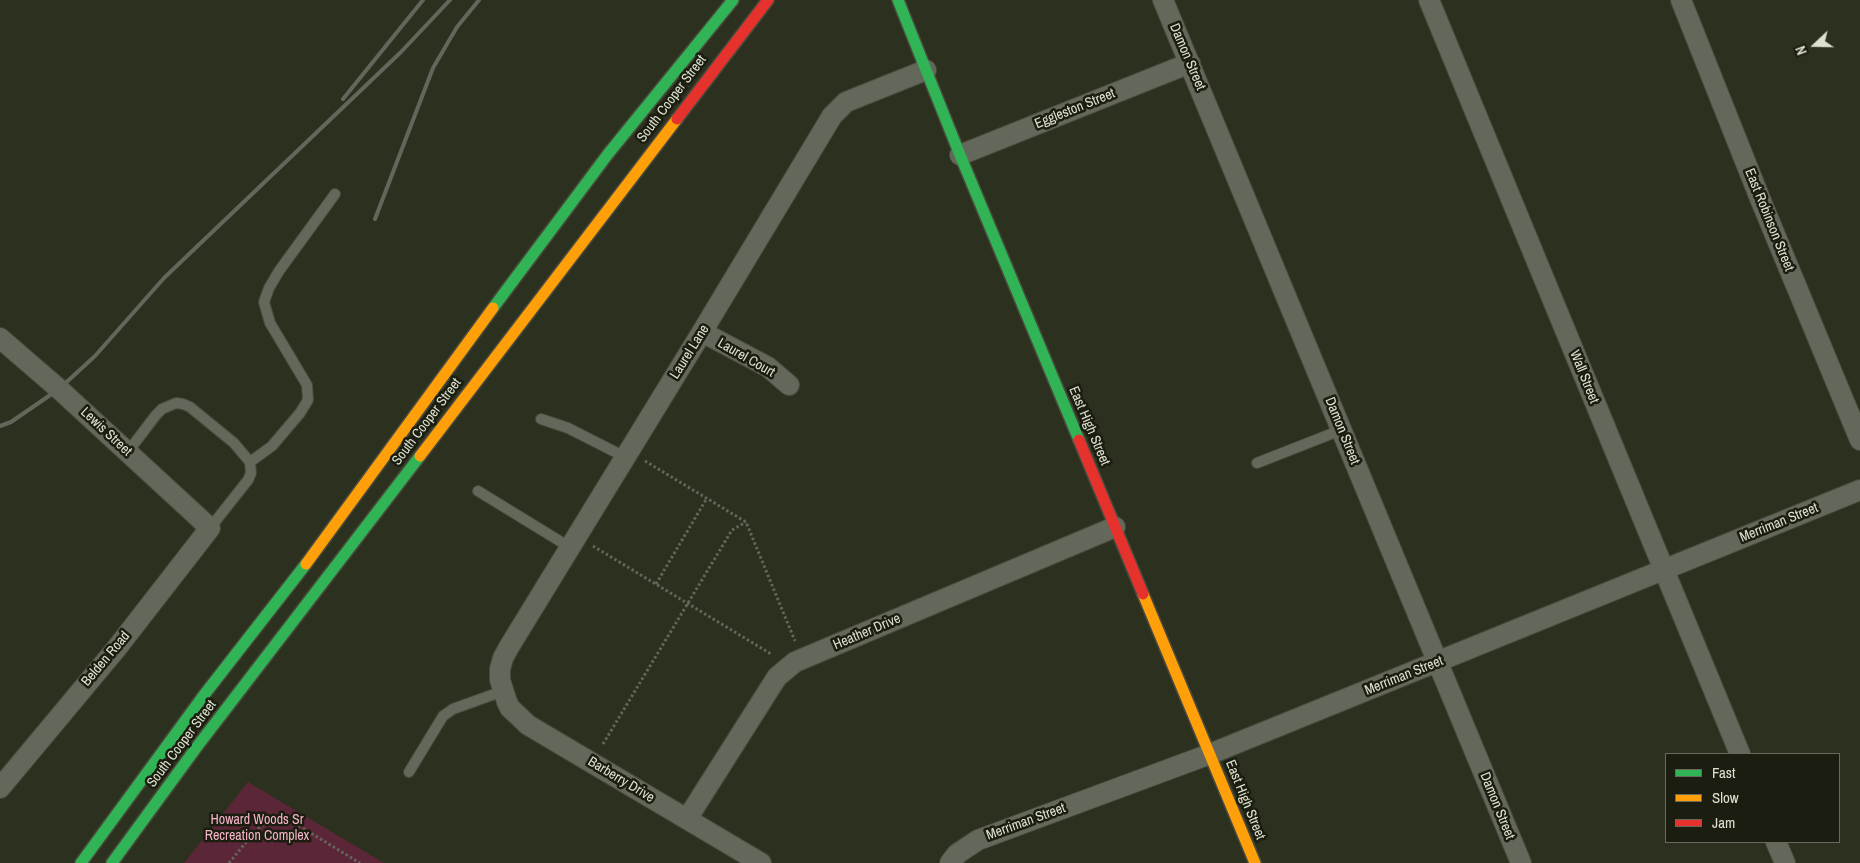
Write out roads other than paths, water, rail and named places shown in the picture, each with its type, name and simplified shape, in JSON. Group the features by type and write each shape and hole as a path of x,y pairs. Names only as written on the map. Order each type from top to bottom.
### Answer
{"main road":[{"name":"South Cooper Street","path":"81,863 204,695 295,579 480,324 608,154 734,0"},
{"name":"South Cooper Street","path":"112,863 196,748 768,0"},
{"name":"East High Street","path":"898,0 960,155 1255,863"}],"street":[{"name":"Damon Street","path":"1163,0 1521,863"},
{"name":"Wall Street","path":"1429,0 1740,753"},
{"name":"East Robinson Street","path":"1681,0 1761,201 1860,440"},
{"name":"Eggleston Street","path":"960,155 1190,63"},
{"name":"Laurel Lane","path":"501,685 503,658 508,647 571,548 832,116 846,102 926,70"},
{"name":"Laurel Court","path":"702,332 768,367 789,385"},
{"name":"Lewis Street","path":"0,338 60,389 210,528"},
{"name":"Merriman Street","path":"950,863 957,854 978,840 1210,754 1860,490"},
{"name":"Heather Drive","path":"687,819 777,677 795,662 1115,527"},
{"name":"Belden Road","path":"0,788 116,648 210,528"},
{"name":"Barberry Drive","path":"501,685 510,708 528,725 761,863"},
{"path":"1776,843 1785,863"}],"lane":[{"path":"250,462 272,446 300,413 308,400 307,386 270,323 264,302 269,288 279,271 335,194"},
{"path":"127,453 156,415 169,405 176,403 190,407 234,443 250,462 251,473 248,480 210,528"},
{"path":"541,419 568,428 625,457"},
{"path":"1257,463 1341,430"},
{"path":"478,491 571,548"},
{"path":"409,772 443,716 501,685"}],"railway":[{"path":"343,99 423,0"},
{"path":"0,426 11,422 59,389 95,356 164,278 401,52 450,0"},
{"path":"375,219 433,68 457,27 479,0"}],"park label":[{"name":"Howard Woods Sr Recreation Complex","path":"257,828"}]}
